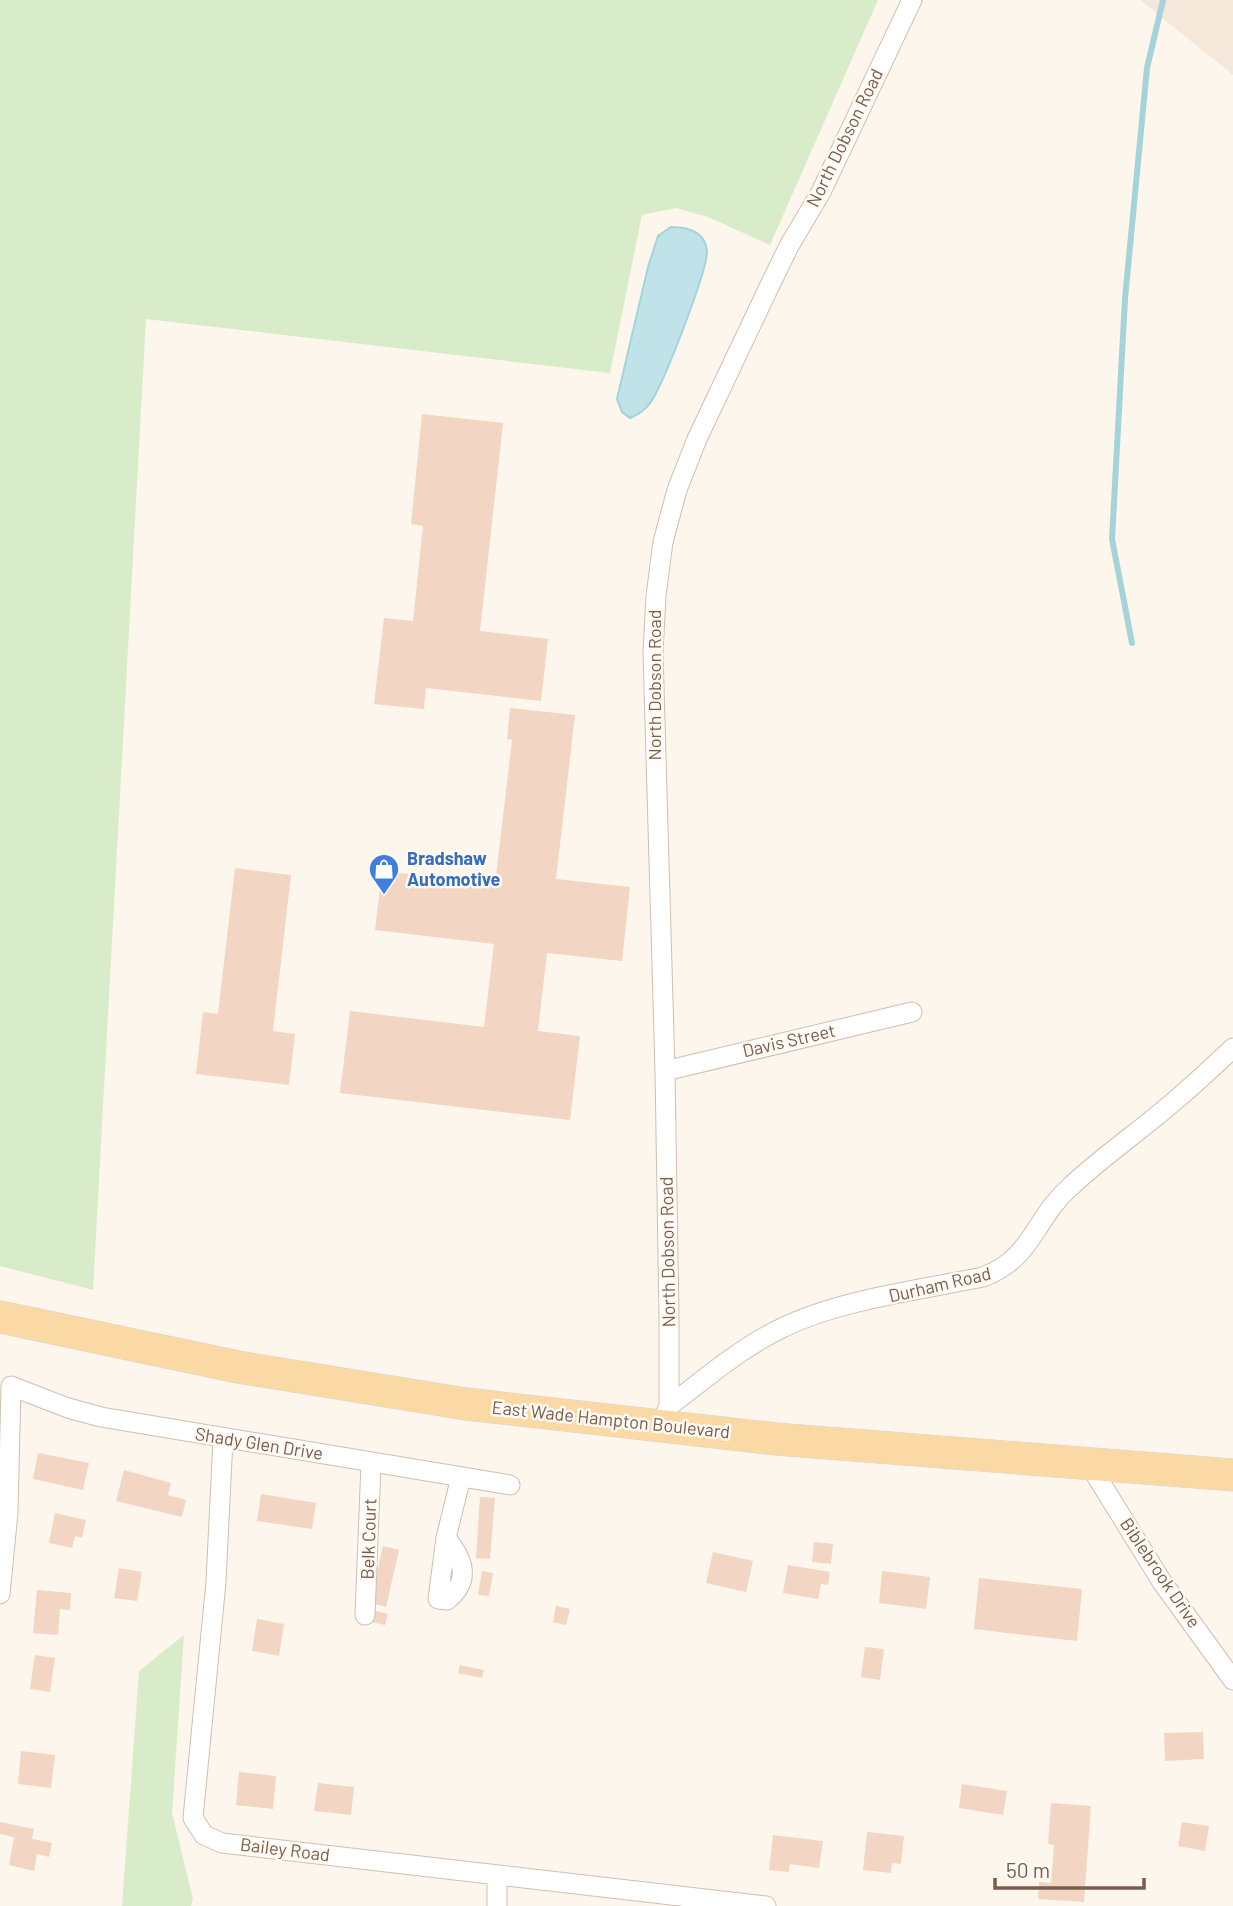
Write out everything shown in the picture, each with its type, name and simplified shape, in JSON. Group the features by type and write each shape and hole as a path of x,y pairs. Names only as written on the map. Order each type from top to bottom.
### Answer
{"main road":[{"name":"East Wade Hampton Boulevard","path":"0,1317 262,1371 467,1404 664,1415 776,1439 1232,1475"}],"street":[{"name":"North Dobson Road","path":"664,1415 665,1071 653,652 663,542 677,490 697,439 789,246 821,192 912,0"},
{"name":"Davis Street","path":"665,1071 912,1012"},
{"name":"Durham Road","path":"664,1415 758,1341 806,1318 831,1309 983,1277 1001,1270 1016,1259 1041,1221 1071,1185 1178,1098 1233,1048"},
{"name":"Shady Glen Drive","path":"0,1594 8,1513 12,1386 68,1408 101,1417 510,1485"},
{"name":"Bailey Road","path":"223,1439 216,1582 193,1818 197,1827 212,1840 766,1906"},
{"name":"Belk Court","path":"365,1615 371,1463"},
{"name":"Biblebrook Drive","path":"1089,1464 1162,1582 1233,1680"},
{"path":"446,1538 461,1477"},
{"path":"497,1876 497,1906"}],"shaded area":[{"path":"1140,0 1233,0 1233,75"}],"green space":[{"path":"0,0 878,0 770,245 708,217 676,208 642,215 610,373 146,319 93,1290 0,1266"},
{"path":"184,1635 172,1813 193,1899 191,1906 122,1906 139,1671"}],"water":[{"path":"671,227 689,229 699,235 706,244 706,261 686,321 654,397 639,414 630,418 622,412 617,399 648,267 658,236"}],"building":[{"path":"422,414 503,423 480,631 548,639 541,701 426,688 424,709 374,704 384,618 413,621 423,526 411,524"},
{"path":"510,708 575,715 556,879 630,887 622,961 547,953 538,1031 580,1036 570,1120 340,1093 350,1011 484,1027 494,944 375,930 382,871 495,884 512,740 507,739"},
{"path":"235,868 291,875 273,1031 295,1034 289,1085 196,1074 203,1012 218,1014"},
{"path":"38,1453 89,1463 83,1490 33,1479"},
{"path":"124,1470 171,1483 168,1495 186,1500 182,1517 116,1501"},
{"path":"261,1494 316,1503 312,1529 257,1521"},
{"path":"480,1497 495,1498 490,1559 476,1558"},
{"path":"55,1513 86,1520 82,1538 75,1536 72,1548 49,1543"},
{"path":"814,1542 833,1544 831,1564 812,1562"},
{"path":"383,1546 399,1550 386,1607 370,1603"},
{"path":"713,1552 753,1561 746,1592 706,1583"},
{"path":"788,1565 830,1572 828,1585 821,1584 818,1599 783,1593"},
{"path":"119,1568 142,1572 137,1601 114,1598"},
{"path":"482,1571 493,1573 489,1596 478,1595"},
{"path":"882,1571 930,1577 926,1609 879,1603"},
{"path":"979,1578 1082,1589 1077,1641 974,1629"},
{"path":"37,1590 71,1593 70,1610 60,1609 58,1635 33,1633"},
{"path":"556,1606 570,1609 566,1625 553,1622"},
{"path":"373,1610 388,1614 385,1625 371,1622"},
{"path":"257,1619 284,1624 279,1656 252,1651"},
{"path":"865,1647 884,1649 880,1680 861,1677"},
{"path":"35,1655 55,1658 50,1692 30,1689"},
{"path":"460,1665 484,1670 482,1678 458,1673"},
{"path":"1203,1732 1204,1759 1165,1761 1164,1733"},
{"path":"21,1751 55,1755 51,1788 18,1784"},
{"path":"239,1772 276,1776 273,1809 236,1805"},
{"path":"318,1783 354,1787 351,1815 314,1811"},
{"path":"962,1784 1007,1791 1003,1815 959,1808"},
{"path":"1051,1803 1091,1806 1084,1902 1038,1899 1039,1882 1051,1883 1054,1845 1048,1844"},
{"path":"0,1822 34,1829 32,1839 52,1843 49,1857 37,1854 34,1871 9,1865 14,1837 0,1834"},
{"path":"1182,1822 1209,1826 1205,1851 1178,1846"},
{"path":"867,1832 904,1836 901,1864 892,1863 891,1873 863,1870"},
{"path":"773,1835 823,1841 819,1868 790,1864 789,1872 769,1870"}],"waterway":[{"path":"1132,643 1112,539 1125,299 1147,68 1163,0"}],"place":[{"name":"Bradshaw Automotive","path":"384,896"}]}
